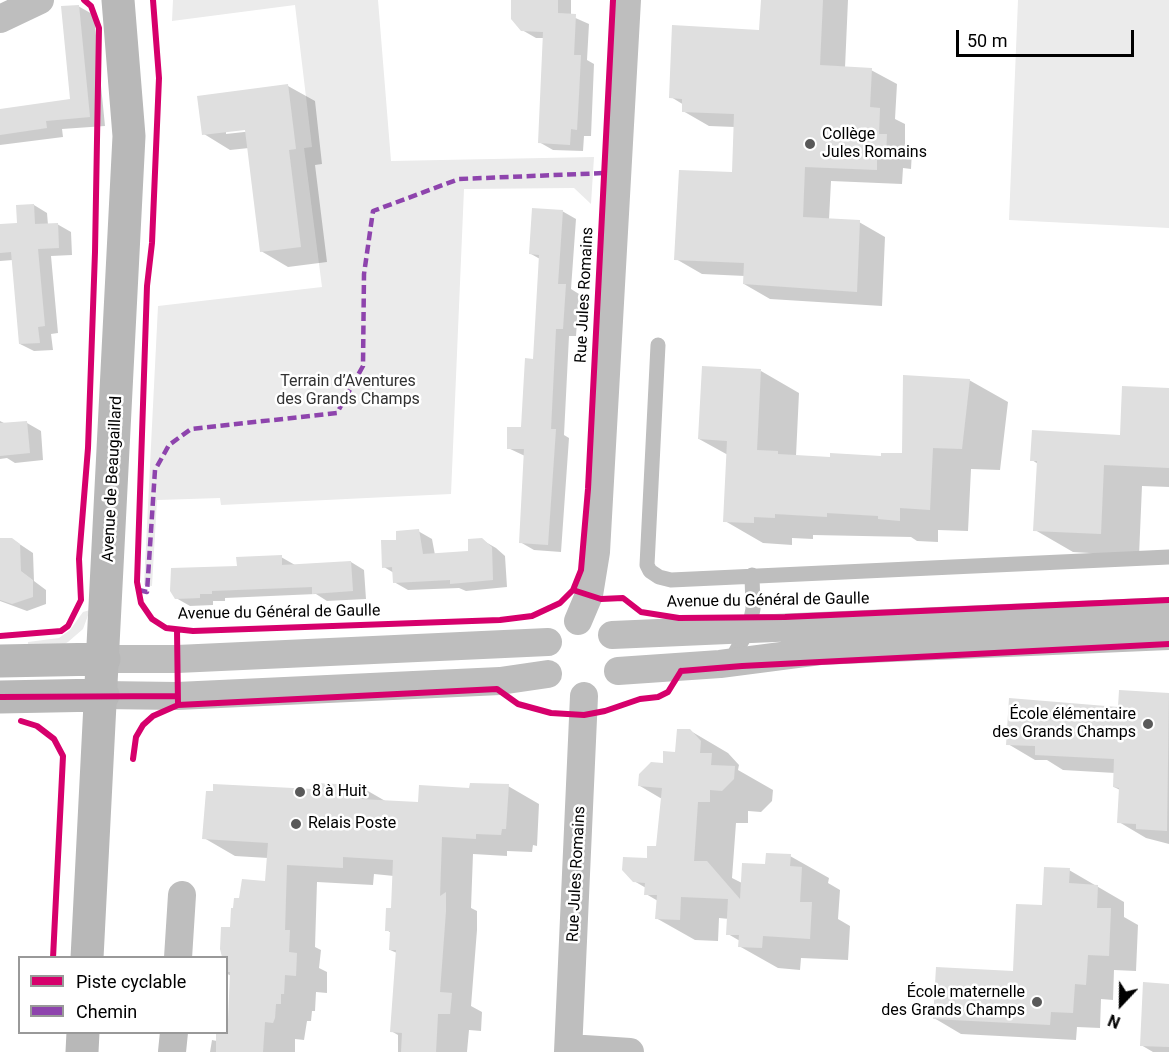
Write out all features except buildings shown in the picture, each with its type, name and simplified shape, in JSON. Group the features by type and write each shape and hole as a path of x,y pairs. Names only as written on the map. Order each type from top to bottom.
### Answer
{"main road":[{"name":"Avenue de Beaugaillard","path":"87,956 103,695 129,136 118,0"},
{"path":"0,661 104,659"},
{"path":"0,697 103,695"},
{"path":"82,1052 83,1034"}],"street":[{"path":"0,19 40,0"},
{"name":"Rue Jules Romains","path":"578,621 589,595 596,552 627,0"},
{"name":"Avenue du Général de Gaulle","path":"612,635 1169,611"},
{"path":"578,621 597,624 612,635 620,652 618,671 605,689 584,696 559,688 548,674 545,653 548,642 560,628 578,621"},
{"path":"618,671 720,664 820,651 1169,636"},
{"path":"104,659 177,659 548,642"},
{"path":"103,695 177,696 500,681 548,674"},
{"name":"Rue Jules Romains","path":"569,1050 584,696"},
{"path":"178,956 182,895"},
{"path":"172,1052 174,1034"},
{"path":"569,1050 630,1052"}],"lane":[{"path":"658,345 647,565 650,571 659,577 671,580 1169,557"},
{"path":"720,664 734,655 749,628 753,609 752,575"}],"green space":[{"name":"Terrain d’Aventures des Grands Champs","path":"173,0 378,0 391,161 594,157 591,204 574,188 464,189 451,494 221,505 220,498 157,500 152,586 144,585 158,306 322,287 304,148 312,147 295,5 172,21"},
{"path":"1018,0 1169,0 1169,228 1009,220"},
{"path":"90,610 83,629 68,642 59,647 28,651 28,642 59,638 70,630 83,612"}],"marked path":[{"path":"139,590 147,592 155,470 169,445 191,429 337,413 363,366 364,274 373,211 459,179 605,173"}],"cycle path":[{"path":"0,636 61,631 68,626 81,600 79,559 88,448 95,252 99,28 91,6 84,0"},
{"path":"153,0 159,78 152,243 147,286 137,582 141,603 152,619 166,628 193,631 500,620 532,616 560,603 573,590 581,570 588,489 613,0"},
{"path":"573,590 601,599 623,598 641,612 679,618 785,617 1169,600"},
{"path":"177,630 178,705"},
{"path":"681,671 1169,644"},
{"path":"133,759 136,737 143,725 153,716 178,705 497,689 518,704 551,713 584,715 605,711 640,699 658,697 668,692 681,671"},
{"path":"0,697 177,696"},
{"path":"21,721 37,726 54,739 63,756 53,956"}],"place":[{"name":"Collège Jules Romains","path":"810,144"},
{"name":"École élémentaire des Grands Champs","path":"1148,724"},
{"name":"8 à Huit","path":"300,792"},
{"name":"Relais Poste","path":"296,824"},
{"name":"École maternelle des Grands Champs","path":"1037,1002"}]}
